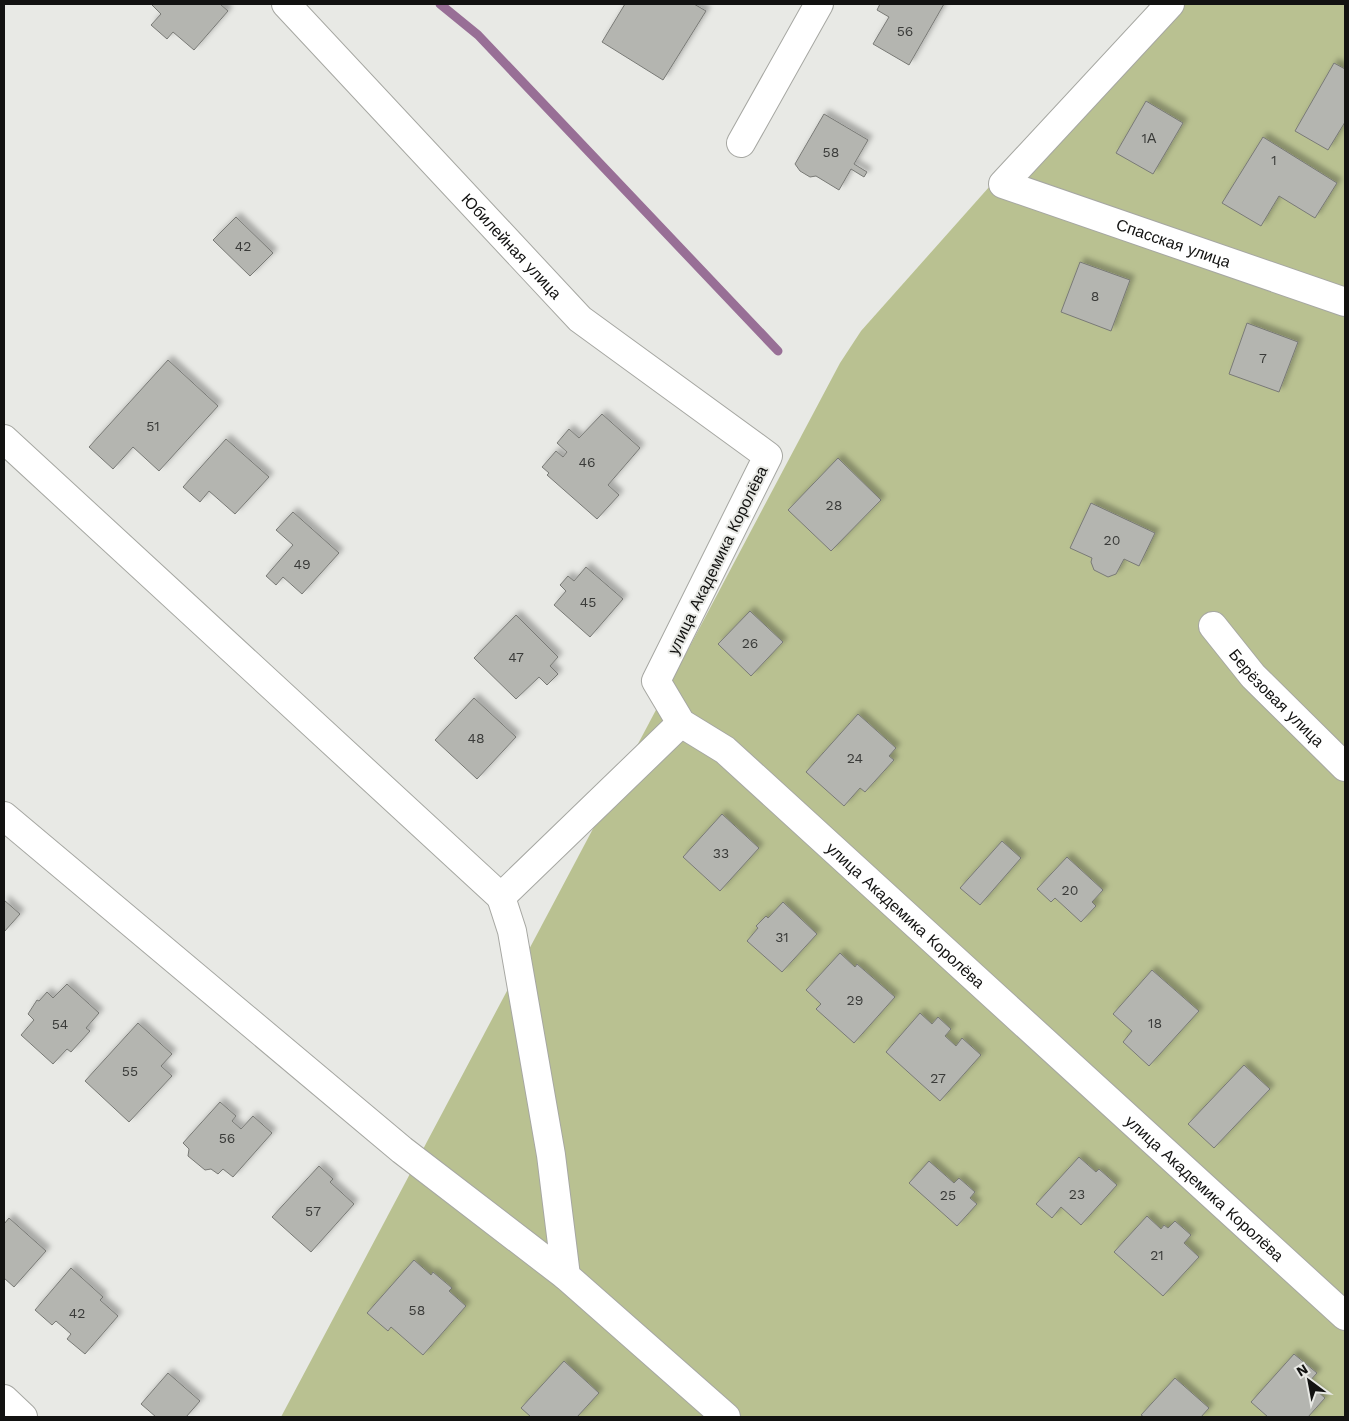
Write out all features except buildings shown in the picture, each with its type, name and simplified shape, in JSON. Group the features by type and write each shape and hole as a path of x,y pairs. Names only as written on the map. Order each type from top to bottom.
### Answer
{"street":[{"name":"Юбилейная улица","path":"286,4 580,319 768,456"},
{"path":"741,143 819,4"},
{"name":"Спасская улица","path":"1170,4 1004,184 1345,302"},
{"path":"4,439 501,898 512,931 551,1155 566,1276"},
{"name":"улица Академика Королёва","path":"768,456 656,681 681,723 725,750 1345,1316"},
{"name":"Берёзовая улица","path":"1213,626 1253,676 1345,767"},
{"path":"501,898 681,723"},
{"path":"4,816 402,1150 566,1276 726,1417"},
{"path":"4,1399 23,1417"}],"green space":[{"path":"1152,4 1345,4 1345,1417 281,1417 840,363 861,331"}],"waterway":[{"path":"440,4 478,35 778,351"}]}
